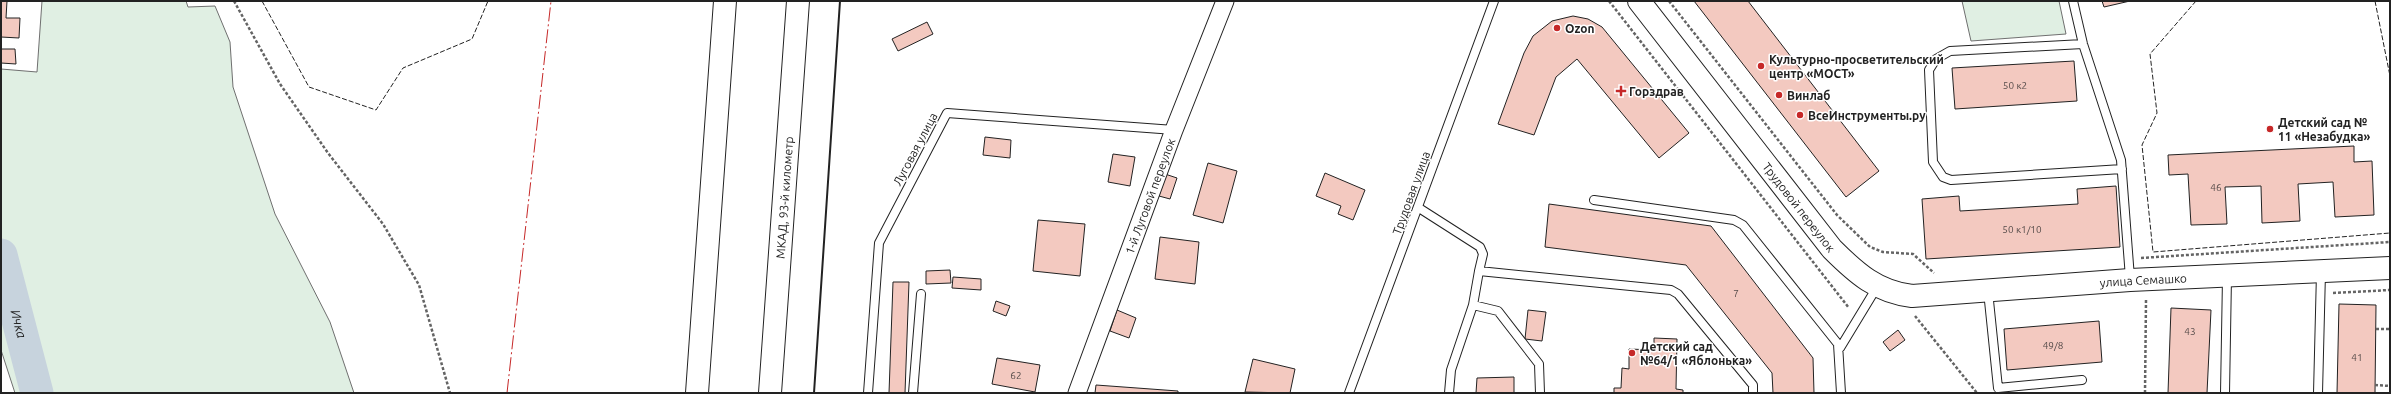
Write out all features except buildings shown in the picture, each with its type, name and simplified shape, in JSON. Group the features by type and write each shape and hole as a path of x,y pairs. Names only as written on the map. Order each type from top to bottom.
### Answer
{"main road":[{"path":"697,393 725,1"},
{"name":"МКАД, 93-й километр","path":"770,393 798,1"},
{"name":"Трудовой переулок","path":"1639,1 1832,250 1855,273 1877,287 1897,294"},
{"name":"улица Семашко","path":"1897,294 1912,296 2132,281 2390,268"}],"street":[{"name":"1-й Луговой переулок","path":"1077,393 1174,130 1225,1"}],"lane":[{"name":"Трудовая улица","path":"1349,393 1419,208 1494,1"},
{"path":"2073,1 2083,44 2121,160 2132,281"},
{"path":"2083,44 1950,51 1936,59 1929,70 1933,162 1943,177 1951,180 2122,169"},
{"name":"Луговая улица","path":"868,393 879,243 947,114 1174,130"},
{"path":"1594,200 1734,220 1739,222 1748,231 1840,348"},
{"path":"1419,208 1480,248 1483,254 1472,305 1452,370 1449,393"},
{"path":"1479,271 1671,290 1678,294 1753,385 1753,393"},
{"path":"2318,393 2321,271"},
{"path":"2225,393 2227,277"},
{"path":"1841,393 1840,348 1877,287"},
{"path":"1988,291 1998,388 2082,380"},
{"path":"913,393 921,294"},
{"path":"1472,305 1498,311 1539,364 1540,393"}],"path":[{"path":"234,1 280,84 328,153 383,224 419,285 450,393"},
{"path":"1609,1 1852,313 1861,313"},
{"path":"1669,1 1838,215 1859,238 1870,247 1883,252 1913,254 1939,278"},
{"path":"2146,393 2146,299 2132,281 2145,257 2390,242"},
{"path":"1919,311 1911,312 1977,393"},
{"path":"2376,329 2390,329"},
{"path":"2375,385 2390,386"}],"green space":[{"path":"42,1 186,1 188,7 215,6 230,42 233,87 275,214 330,322 354,393 15,393 1,350 1,69 37,72"},
{"path":"1962,1 2059,1 2066,34 1971,41"}],"waterway":[{"name":"Ичка","path":"1,255 37,393"}],"fence":[{"path":"262,1 309,87 376,110 403,68 472,39 488,1"},
{"path":"2196,1 2150,54 2157,113 2142,145 2153,252 2390,233"},
{"path":"2375,1 2390,76"}],"wall":[{"path":"814,393 840,1"}],"power":[{"path":"507,393 551,1"}],"place":[{"name":"Ozon","path":"1557,28"},
{"name":"Культурно-просветительский центр «МОСТ»","path":"1761,66"},
{"name":"Горздрав","path":"1621,91"},
{"name":"Винлаб","path":"1779,95"},
{"name":"ВсеИнструменты.ру","path":"1800,115"},
{"name":"Детский сад № 11 «Незабудка»","path":"2270,129"},
{"name":"Детский сад №64/1 «Яблонька»","path":"1632,353"}]}
